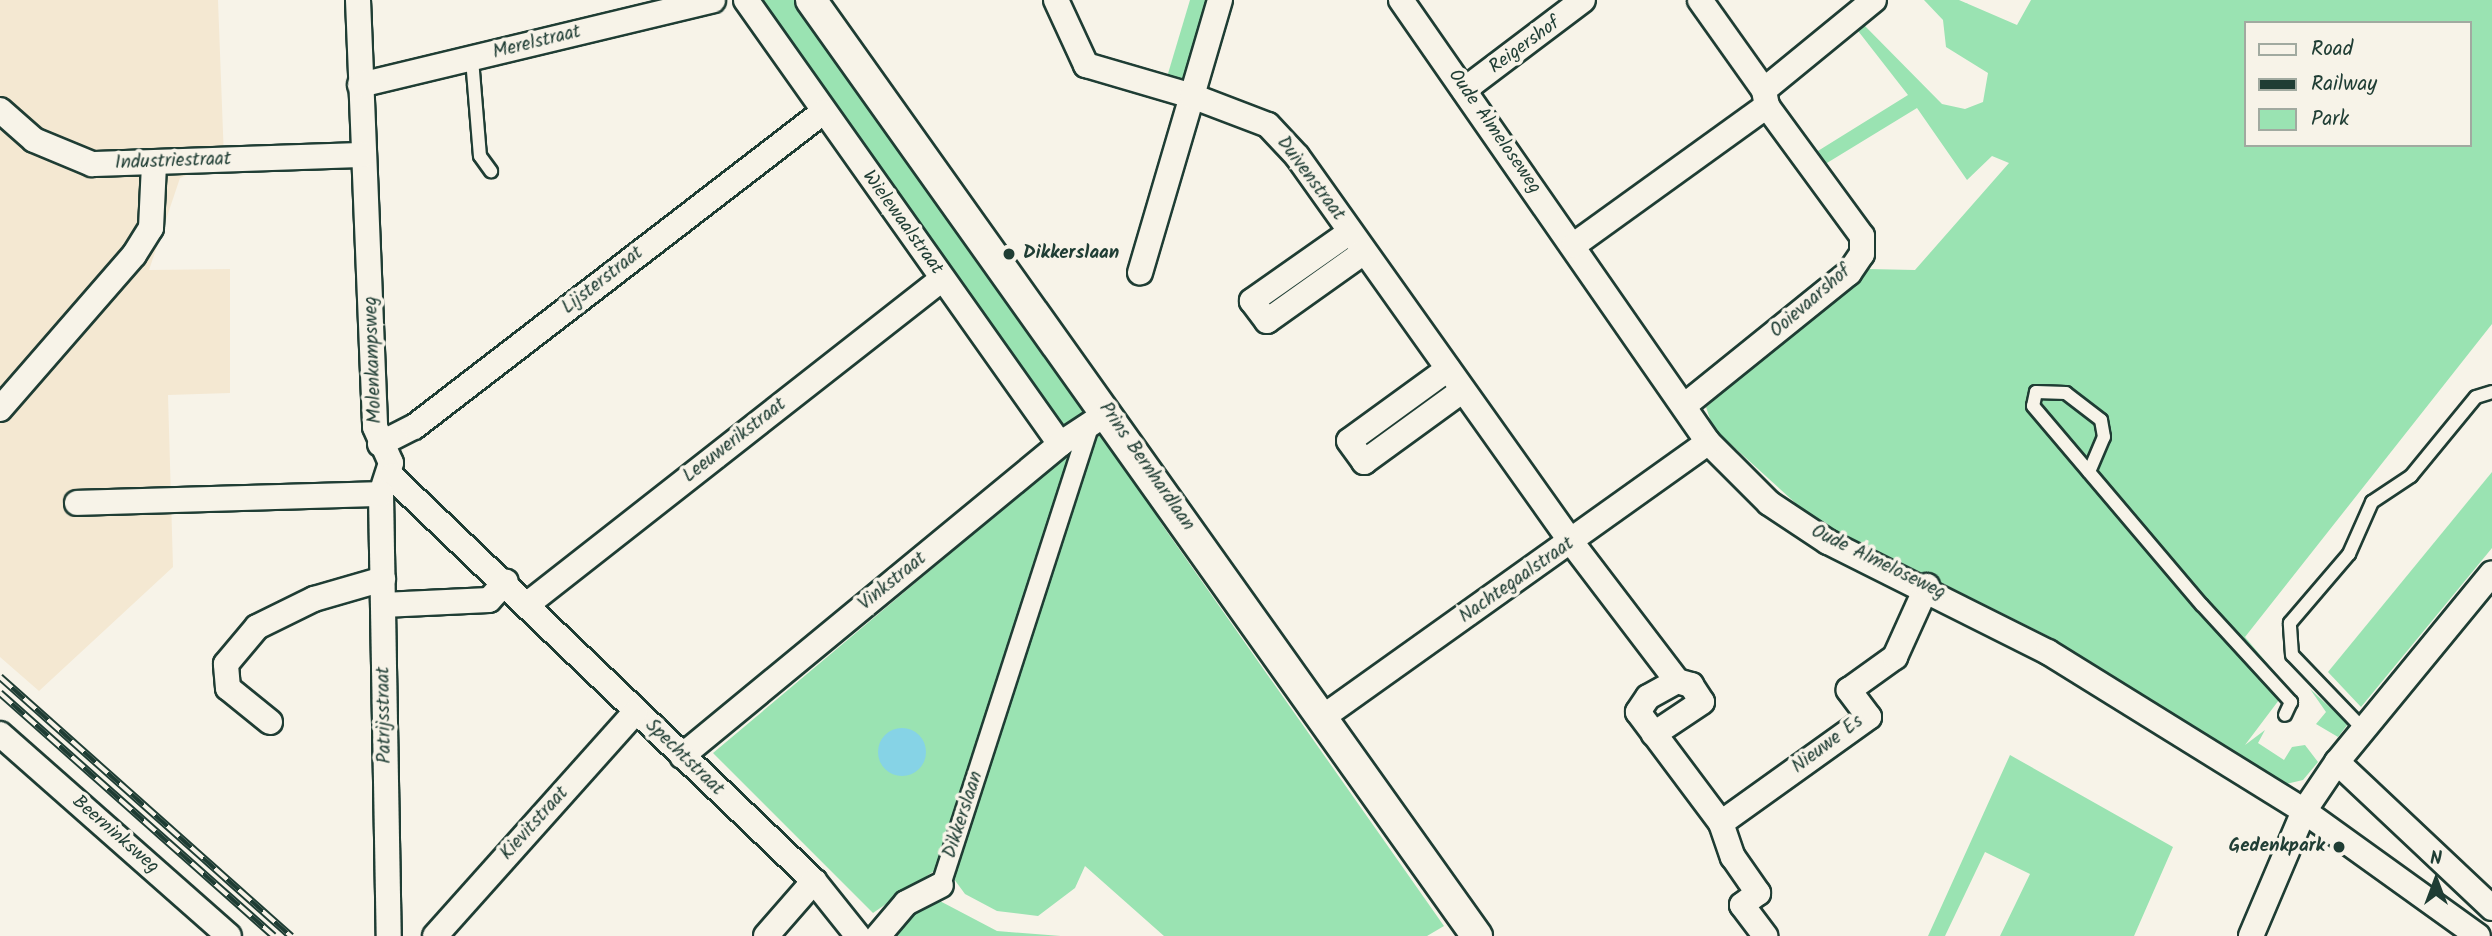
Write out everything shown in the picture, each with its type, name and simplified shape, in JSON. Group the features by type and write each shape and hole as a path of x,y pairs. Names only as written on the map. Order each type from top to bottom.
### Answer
{"street":[{"name":"Molenkampsweg","path":"358,0 363,155 380,444 386,485"},
{"name":"Merelstraat","path":"360,85 713,0"},
{"name":"Wielewaalstraat","path":"746,0 822,112 1060,444"},
{"name":"Prins Bernhardlaan","path":"811,0 1098,419 1323,717 1477,936"},
{"path":"1056,0 1086,65 1192,96"},
{"path":"1140,273 1220,0"},
{"name":"Oude Almeloseweg","path":"1401,0 1574,245 1708,442 1769,503 1828,542 1927,586 2048,652 2304,811 2478,936"},
{"name":"Reigershof","path":"1464,90 1583,0"},
{"path":"1700,0 1765,98"},
{"path":"1574,245 1765,98 1874,0"},
{"name":"Duivenstraat","path":"1192,96 1268,125 1350,232 1572,543"},
{"name":"Ooievaarshof","path":"1684,406 1849,273 1862,254 1862,236 1765,98"},
{"name":"Industriestraat","path":"0,110 61,155 92,164 363,155"},
{"name":"Lijsterstraat","path":"380,444 414,427 822,112"},
{"path":"0,409 134,255 151,228 154,164"},
{"name":"Duivenstraat","path":"1350,232 1252,301 1267,321 1364,252"},
{"name":"Leeuwerikstraat","path":"529,603 942,279"},
{"path":"1448,369 1349,441 1364,462 1463,390"},
{"name":"Vinkstraat","path":"682,756 1060,444 1098,419"},
{"name":"Dikkerslaan","path":"878,936 906,903 941,885 1098,419"},
{"name":"Nachtegaalstraat","path":"1323,717 1572,543 1708,442"},
{"path":"77,503 386,485"},
{"name":"Spechtstraat","path":"386,485 506,581 635,712 814,881 858,936"},
{"name":"Patrijsstraat","path":"386,485 383,605 389,936"},
{"path":"1572,543 1677,681 1690,685 1702,702 1654,734"},
{"path":"2251,936 2304,811 2337,762 2492,573"},
{"path":"270,722 228,688 226,664 257,627 314,599 383,579"},
{"path":"383,605 489,600 506,581"},
{"name":"Nieuwe Es","path":"1721,823 1869,717 1849,690 1895,657 1927,586"},
{"path":"1677,681 1640,703 1638,712 1721,823 1733,857 1758,893 1742,905 1765,936"},
{"name":"Kievitstraat","path":"435,936 635,712"},
{"name":"Beerninksweg","path":"0,734 229,936"},
{"path":"2337,762 2492,908"},
{"path":"766,936 814,881"}],"lane":[{"path":"472,58 480,156 491,171"},
{"path":"2089,472 2104,437 2101,420 2066,393 2036,392 2033,406 2089,472 2291,702 2285,715"},
{"path":"2365,731 2291,655 2290,623 2349,554 2372,502 2411,476 2476,397 2492,392"}],"shaded area":[{"path":"0,0 218,0 224,159 180,178 149,270 230,269 230,393 168,395 173,567 39,691 0,657"}],"green space":[{"path":"759,0 795,0 1085,410 1081,421 1067,426 1058,421"},
{"path":"1190,0 1212,0 1186,83 1167,77"},
{"path":"1924,0 1959,0 2017,25 2031,0 2492,0 2492,324 2245,637 2288,688 2245,745 2265,730 2258,743 2284,760 2292,747 2305,745 2318,762 2303,780 2282,785 2054,639 1813,519 1713,428 1706,407 1868,269 1915,270 2009,163 1992,156 1967,180 1917,108 1822,166 1813,154 1908,95 1855,27 1861,22 1942,104 1965,109 1983,102 1988,73 1946,47 1943,20"},
{"path":"1102,426 1163,526 1444,926 1427,936 1164,936 1085,866 1075,888 1038,916 997,911 965,894 951,875 1058,550 1045,539 934,871 873,913 713,753"},
{"path":"2492,472 2492,548 2361,707 2328,672"},
{"path":"2310,689 2348,724 2338,737 2316,724 2326,712"},
{"path":"2010,755 2173,847 2134,936 2000,936 2030,874 1985,852 1945,936 1928,936"},
{"path":"938,900 997,931 1061,936 894,936 910,913"}],"water":[{"path":"902,728 919,735 926,752 919,769 902,776 885,769 878,752 885,735"}],"railway":[{"path":"0,677 291,936"},
{"path":"0,693 274,936"}],"place":[{"name":"Dikkerslaan","path":"1009,254"},
{"name":"Gedenkpark","path":"2339,847"}]}
